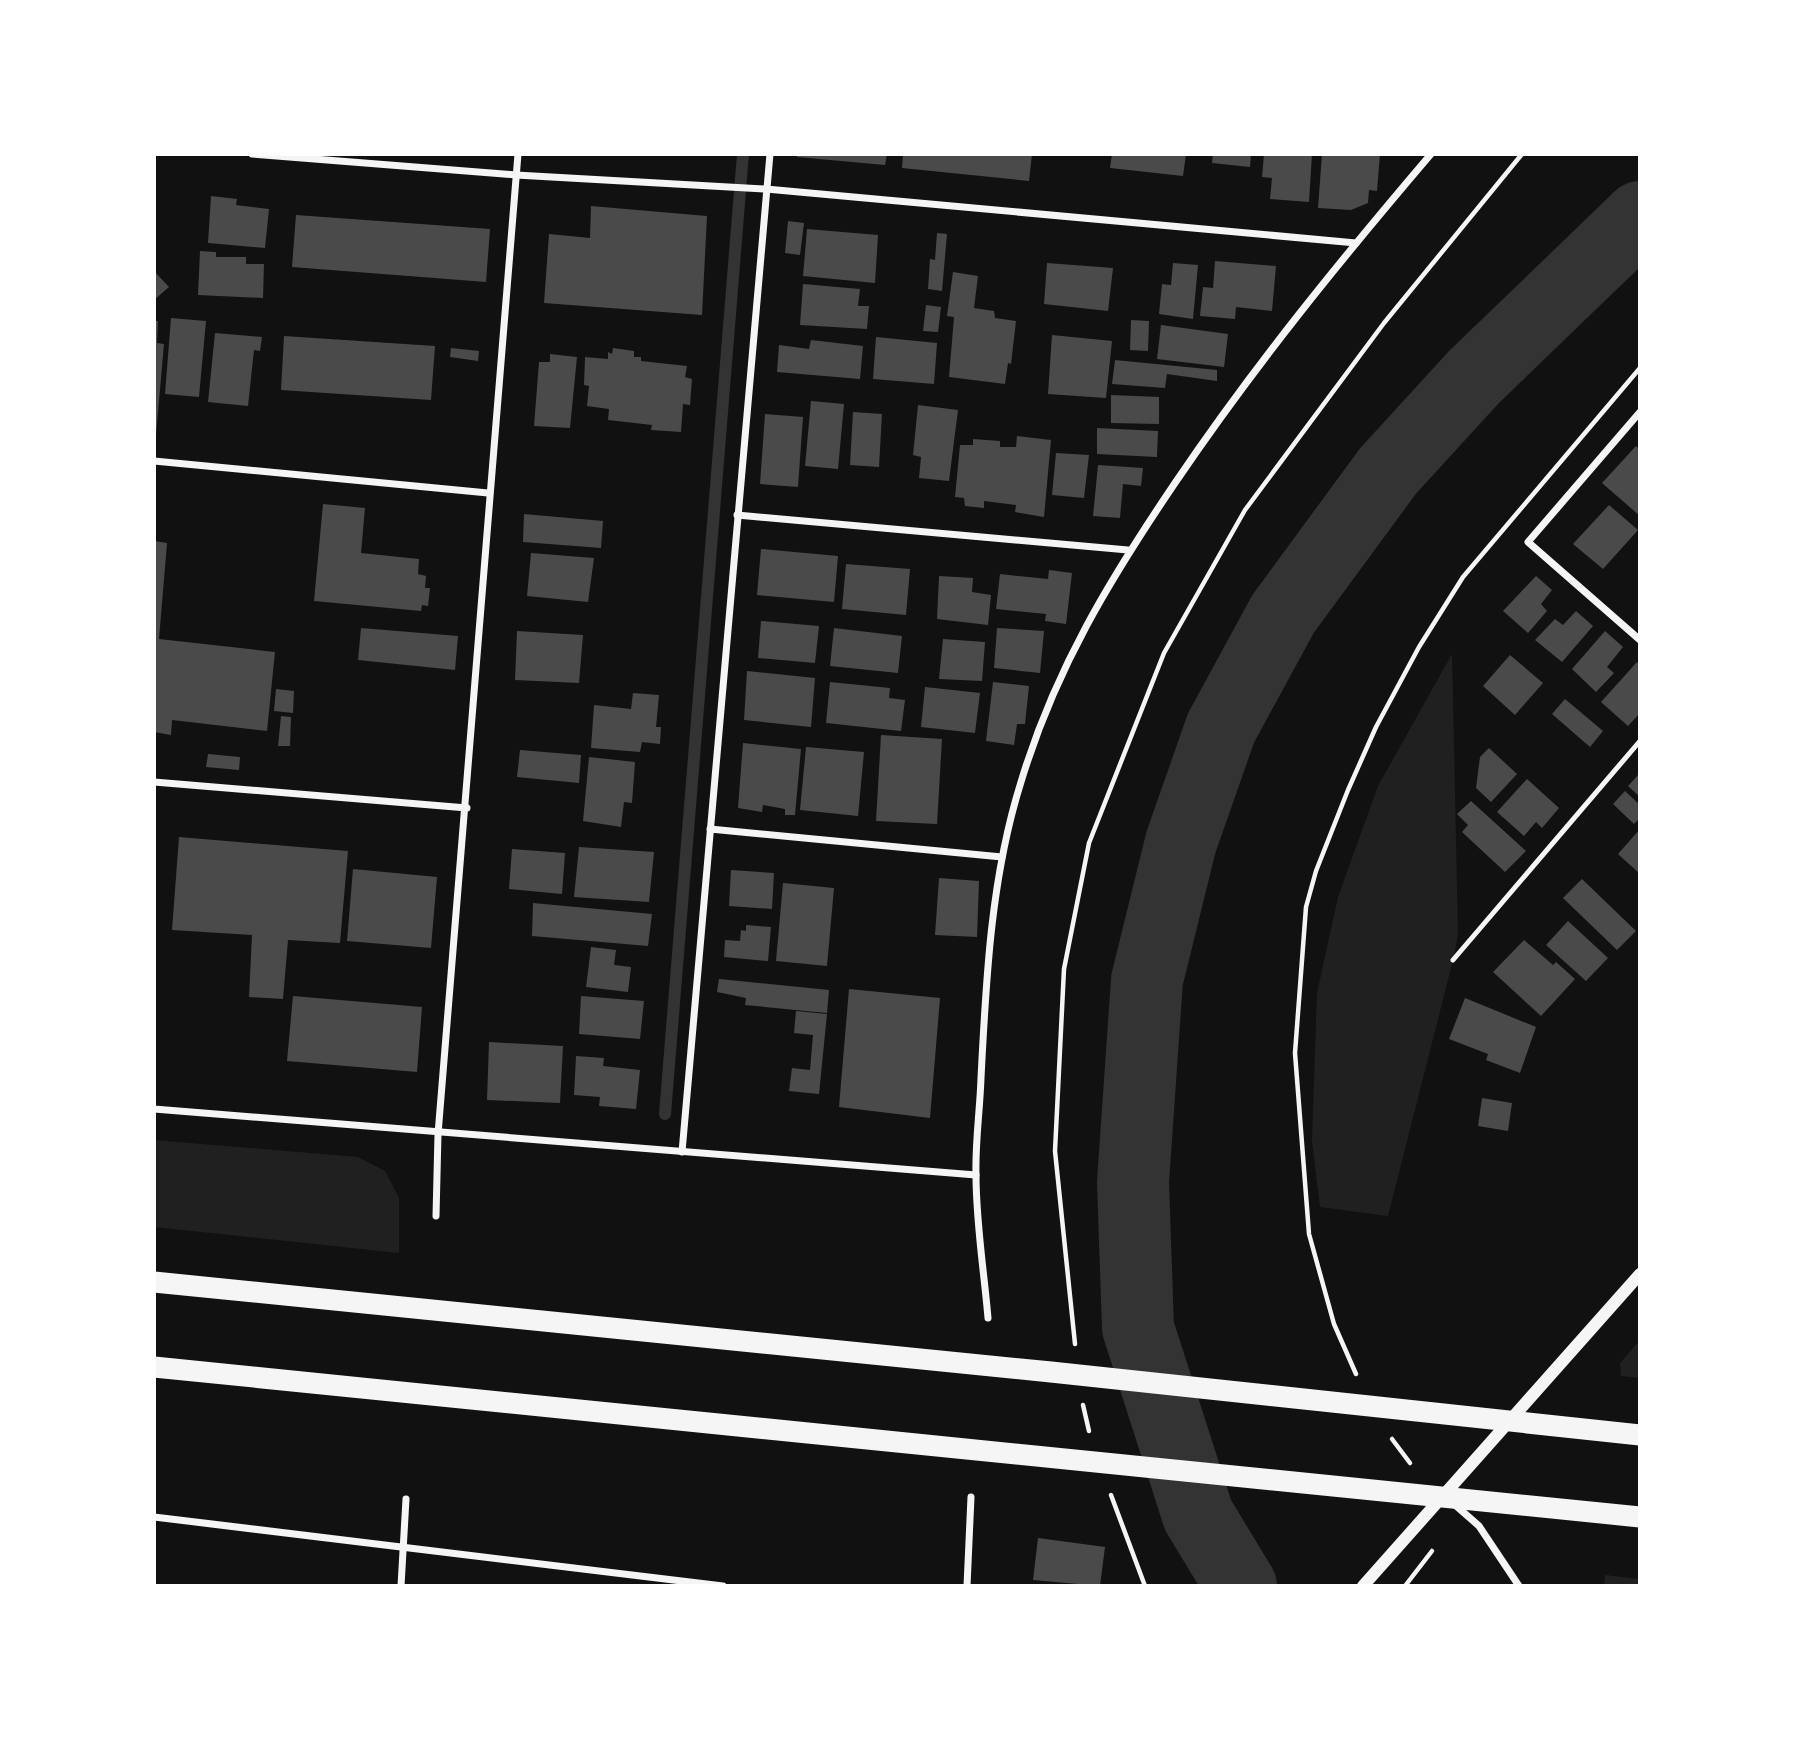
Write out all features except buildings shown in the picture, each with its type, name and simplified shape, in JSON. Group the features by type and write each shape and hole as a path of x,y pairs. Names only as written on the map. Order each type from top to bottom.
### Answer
{"highway":[{"path":"154,1282 1051,1372 1640,1435"},
{"path":"154,1367 1640,1517"}],"street":[{"path":"252,154 516,175 766,189 1356,243"},
{"path":"436,1216 438,1134 467,808 488,494 518,154"},
{"path":"682,1152 770,154"},
{"path":"988,1318 976,1175 985,993 1002,857 1020,782 1052,696 1096,605 1128,550 1238,390 1431,154"},
{"path":"1640,412 1528,542 1640,640"},
{"path":"154,461 488,494"},
{"path":"737,515 1128,550"},
{"path":"154,782 467,808"},
{"path":"710,830 1002,857"},
{"path":"154,1109 438,1134 976,1175"},
{"path":"1363,1586 1640,1274"},
{"path":"1443,1494 1479,1526 1519,1586"},
{"path":"967,1586 971,1497"},
{"path":"401,1586 407,1499"},
{"path":"154,1517 723,1586"}],"lane":[{"path":"1453,960 1640,741"}],"path":[{"path":"1076,1357 1065,1280 1055,1151 1064,969 1089,843 1164,653 1245,510 1384,323 1522,154"},
{"path":"1359,1381 1334,1324 1309,1234 1295,1053 1306,907 1317,871 1376,727 1426,636 1463,577 1640,368"},
{"path":"1082,1396 1090,1434"},
{"path":"1387,1429 1400,1453 1443,1494"},
{"path":"1107,1484 1145,1586"},
{"path":"1405,1586 1431,1556"}],"shaded area":[{"path":"1452,654 1458,935 1453,960 1388,1216 1320,1207 1312,1141 1317,993 1338,897 1378,786"},
{"path":"154,1140 358,1157 385,1171 399,1198 399,1253 154,1227"},
{"path":"1640,1340 1640,1378 1621,1376 1620,1363"},
{"path":"1605,1575 1640,1579 1640,1586 1604,1586"}],"waterway":[{"path":"665,1114 743,154"},
{"path":"1241,1586 1198,1515 1138,1328 1133,1182 1147,980 1181,842 1221,728 1283,614 1388,471 1474,377 1640,217"}]}
